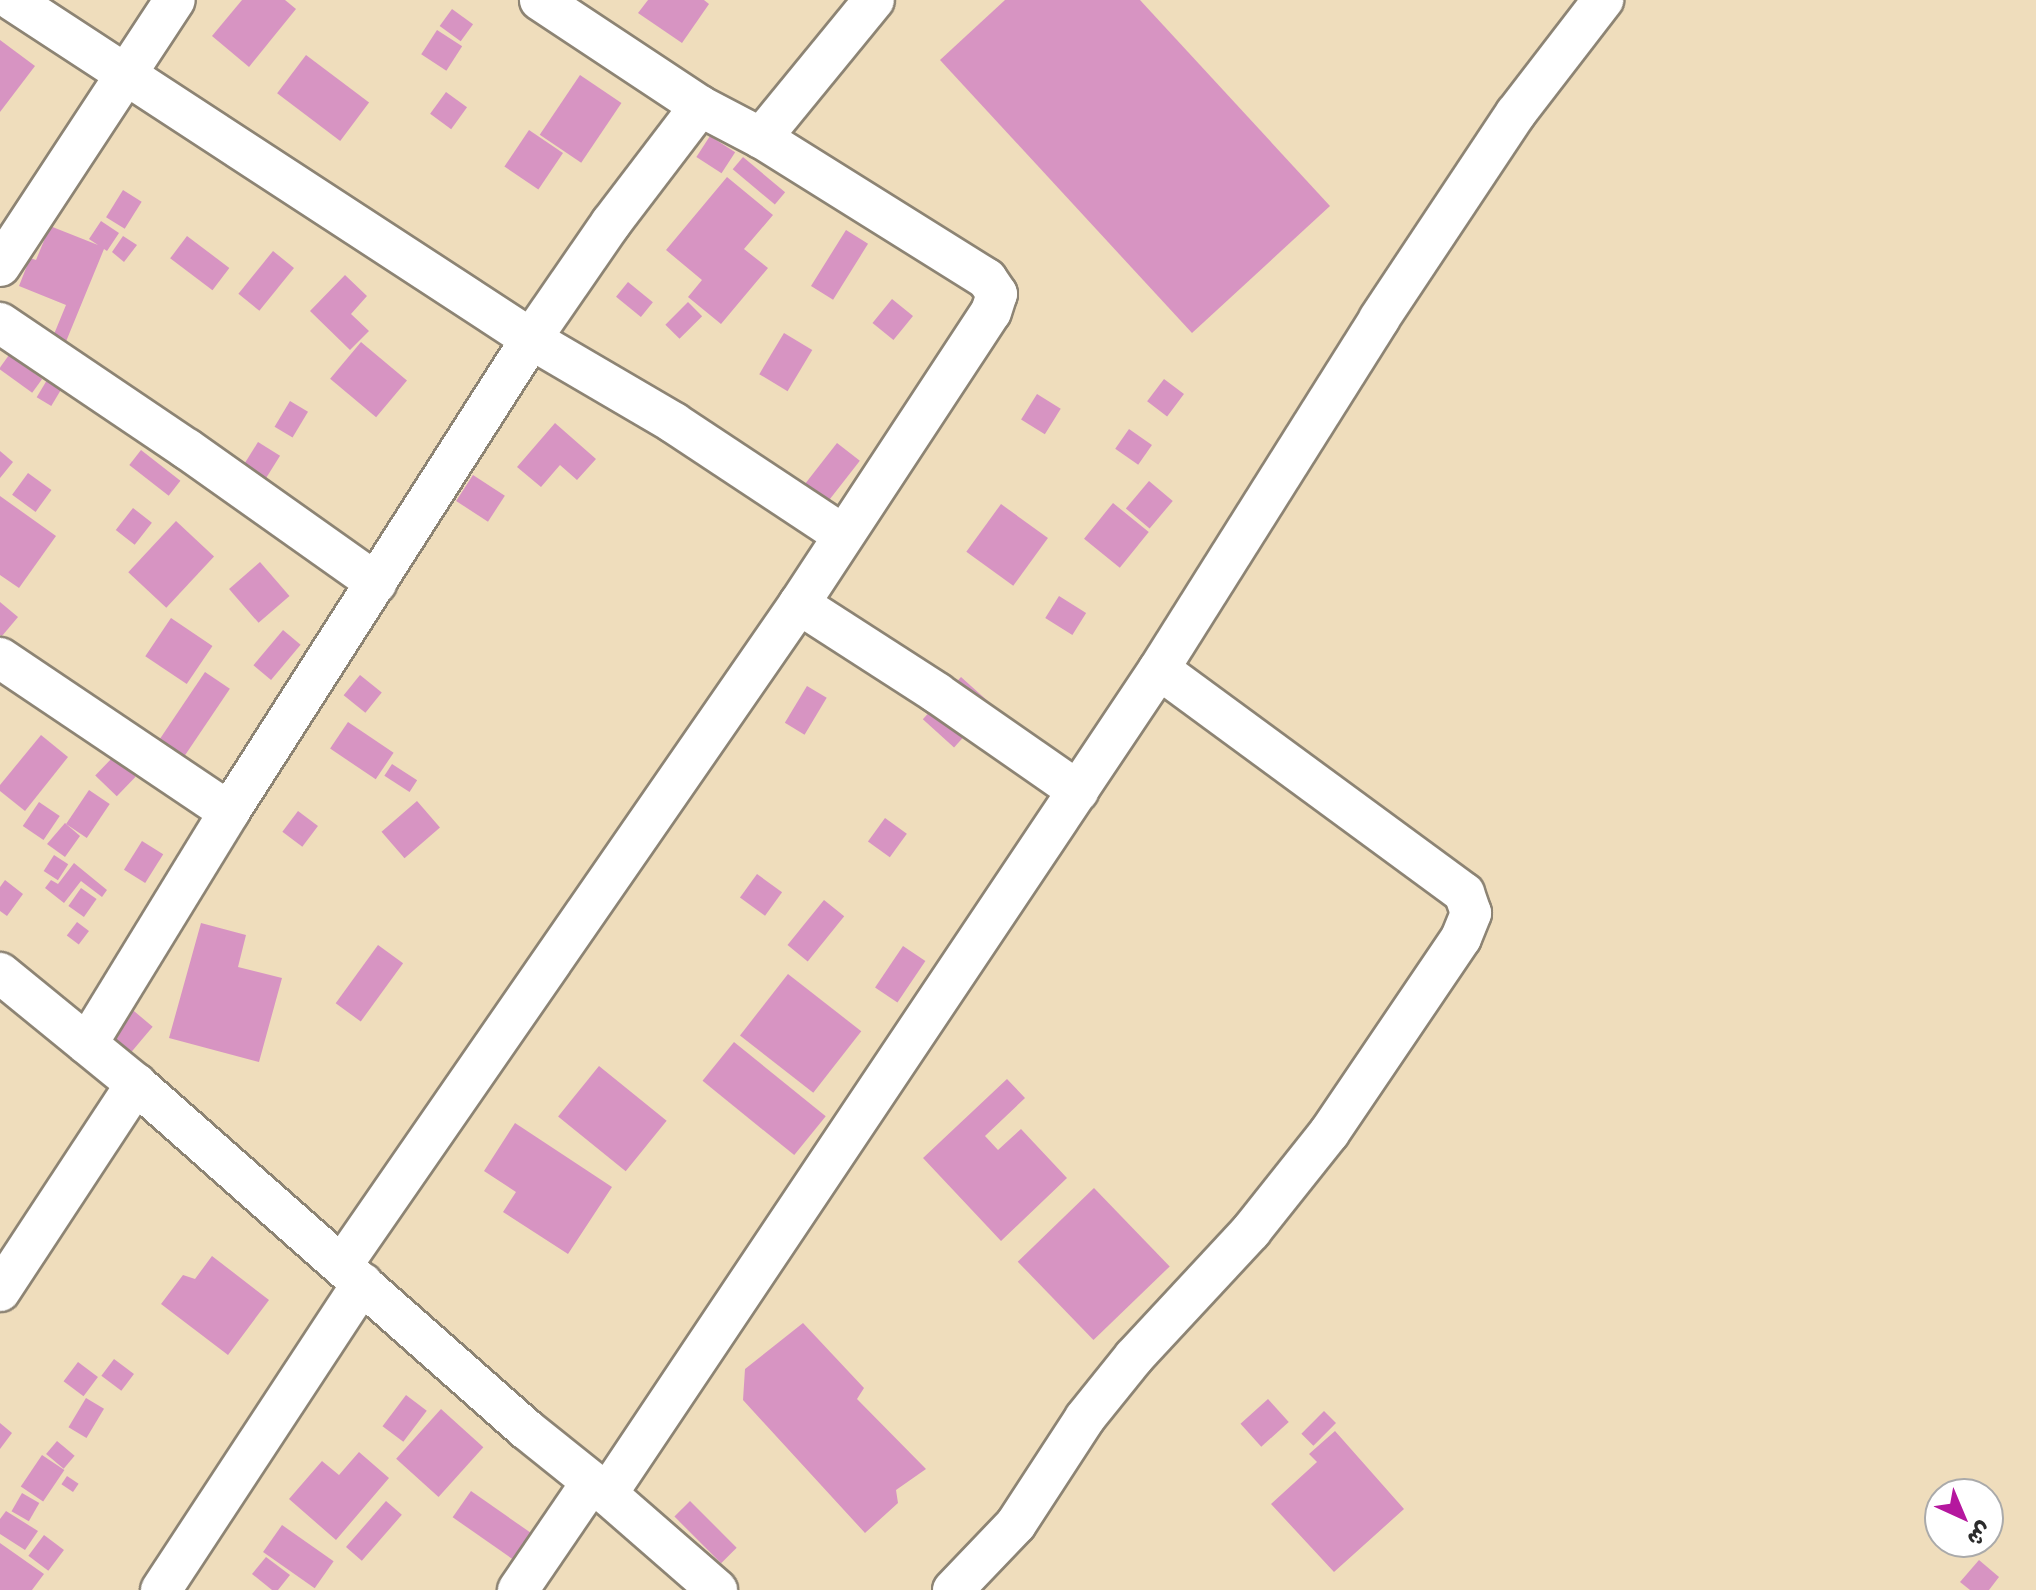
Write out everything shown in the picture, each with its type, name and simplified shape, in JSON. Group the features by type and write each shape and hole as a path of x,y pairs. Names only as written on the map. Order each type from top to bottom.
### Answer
{"street":[{"path":"12,0 531,339 674,423 842,534"},
{"path":"0,266 175,0"},
{"path":"161,1590 352,1274 799,604 842,534 991,312 997,294 987,279 761,138 700,106 540,0"},
{"path":"761,138 874,0"},
{"path":"518,1590 599,1488 1078,791 1159,669 1379,319 1516,113 1603,0"},
{"path":"87,1044 229,812 531,339 611,223 700,106"},
{"path":"0,323 187,449 376,583"},
{"path":"799,604 937,693 1078,791"},
{"path":"0,658 229,812"},
{"path":"953,1590 1016,1524 1085,1418 1134,1357 1251,1231 1329,1133 1461,938 1471,913 1464,893 1159,669"},
{"path":"0,973 136,1084 526,1429 717,1590"},
{"path":"0,1291 136,1084"}],"building":[{"path":"242,0 285,0 296,9 249,67 212,36"},
{"path":"648,0 704,0 709,4 682,43 638,13"},
{"path":"1005,0 1140,0 1330,206 1192,333 940,60"},
{"path":"452,9 473,24 461,41 440,26"},
{"path":"437,30 462,46 446,71 421,54"},
{"path":"0,40 35,66 0,112"},
{"path":"306,55 369,103 340,141 277,93"},
{"path":"580,75 621,103 581,163 540,135"},
{"path":"446,92 467,107 451,129 430,114"},
{"path":"529,130 563,153 538,189 504,166"},
{"path":"710,136 735,152 722,173 696,157"},
{"path":"743,157 785,192 775,205 733,169"},
{"path":"727,177 773,215 744,249 768,268 721,324 688,297 702,280 666,250"},
{"path":"123,190 142,202 125,229 106,217"},
{"path":"101,221 119,233 107,251 104,249 65,344 52,339 66,305 19,286 30,258 36,260 50,226 98,245 89,239"},
{"path":"846,230 868,244 833,300 811,286"},
{"path":"123,236 137,245 124,262 112,252"},
{"path":"187,236 229,268 212,290 170,258"},
{"path":"273,251 294,268 259,311 238,294"},
{"path":"345,275 367,296 351,314 369,331 350,350 310,311"},
{"path":"628,282 653,302 641,317 616,297"},
{"path":"892,299 913,316 893,340 872,323"},
{"path":"688,302 702,316 680,339 665,325"},
{"path":"784,333 812,350 788,391 759,374"},
{"path":"361,342 407,381 376,417 330,379"},
{"path":"9,355 42,379 32,393 0,369"},
{"path":"1164,379 1184,394 1167,416 1147,401"},
{"path":"47,380 62,389 51,406 37,397"},
{"path":"1037,394 1061,409 1045,434 1021,419"},
{"path":"290,401 308,412 293,438 275,427"},
{"path":"555,423 596,459 577,480 560,465 541,487 517,467"},
{"path":"1129,429 1152,445 1138,465 1115,449"},
{"path":"258,442 280,456 265,480 243,467"},
{"path":"837,443 860,461 827,503 804,485"},
{"path":"141,450 180,481 169,496 129,465"},
{"path":"0,451 13,462 0,478"},
{"path":"28,473 51,490 36,512 12,495"},
{"path":"473,475 505,496 488,522 456,501"},
{"path":"1149,481 1173,501 1150,529 1126,509"},
{"path":"0,496 56,536 19,588 0,575"},
{"path":"1113,503 1149,532 1120,568 1084,539"},
{"path":"1001,504 1048,538 1013,586 966,552"},
{"path":"133,508 152,523 135,545 116,530"},
{"path":"176,521 214,556 166,608 128,572"},
{"path":"260,562 290,596 259,623 229,589"},
{"path":"1059,596 1086,613 1072,635 1045,618"},
{"path":"0,602 18,617 2,636 0,635"},
{"path":"171,618 212,646 187,684 145,656"},
{"path":"283,630 301,645 271,680 253,665"},
{"path":"205,672 230,689 179,764 154,747"},
{"path":"360,675 382,693 365,713 344,695"},
{"path":"961,677 992,705 954,747 923,719"},
{"path":"807,686 827,698 805,735 785,723"},
{"path":"348,722 394,753 376,779 330,749"},
{"path":"41,735 68,757 25,811 0,791 0,785"},
{"path":"114,756 136,777 117,796 95,775"},
{"path":"392,764 417,780 410,792 384,776"},
{"path":"89,790 110,804 87,838 66,824"},
{"path":"417,801 440,827 404,858 382,832"},
{"path":"39,802 60,816 44,840 23,826"},
{"path":"298,811 318,826 302,847 282,832"},
{"path":"885,818 907,834 890,857 868,841"},
{"path":"65,823 80,836 65,857 47,844"},
{"path":"142,841 163,854 145,883 124,870"},
{"path":"54,855 68,864 58,880 44,871"},
{"path":"74,863 107,890 102,897 81,881 64,903 45,888 51,880 58,884"},
{"path":"757,874 782,892 765,916 740,897"},
{"path":"5,880 23,894 7,916 0,911 0,887"},
{"path":"81,888 97,899 84,917 68,906"},
{"path":"824,900 844,916 808,961 787,945"},
{"path":"77,922 89,931 79,945 67,936"},
{"path":"201,923 246,935 238,967 282,978 259,1062 169,1038"},
{"path":"378,945 403,963 361,1021 336,1003"},
{"path":"903,946 925,961 897,1003 875,987"},
{"path":"788,974 861,1031 813,1093 740,1035"},
{"path":"122,1001 153,1027 127,1057 96,1032"},
{"path":"734,1042 826,1116 794,1155 703,1081"},
{"path":"599,1066 667,1121 626,1171 558,1117"},
{"path":"1007,1079 1025,1098 985,1136 998,1150 1021,1129 1067,1178 1001,1241 923,1158"},
{"path":"515,1123 612,1187 568,1254 503,1212 516,1192 484,1171"},
{"path":"1094,1188 1170,1266 1093,1340 1018,1262"},
{"path":"212,1256 269,1300 228,1355 161,1304 183,1275 195,1279"},
{"path":"803,1323 864,1388 857,1399 926,1469 896,1490 898,1503 865,1533 743,1400 745,1369"},
{"path":"114,1359 134,1374 121,1391 101,1376"},
{"path":"78,1362 98,1377 84,1396 64,1381"},
{"path":"406,1395 427,1411 403,1442 383,1426"},
{"path":"86,1398 104,1409 86,1438 68,1427"},
{"path":"1268,1399 1289,1422 1261,1447 1241,1424"},
{"path":"441,1409 483,1447 439,1497 396,1459"},
{"path":"1324,1411 1336,1423 1313,1446 1301,1434"},
{"path":"0,1423 12,1433 0,1449"},
{"path":"1335,1431 1404,1509 1334,1572 1271,1504 1317,1462 1309,1454"},
{"path":"57,1441 75,1456 64,1469 46,1454"},
{"path":"359,1452 389,1478 336,1540 289,1499 322,1461 339,1475"},
{"path":"42,1455 64,1470 43,1502 21,1487"},
{"path":"67,1476 79,1484 73,1492 61,1484"},
{"path":"471,1491 533,1535 515,1561 453,1517"},
{"path":"22,1493 39,1503 29,1521 12,1511"},
{"path":"386,1501 402,1515 362,1561 346,1547"},
{"path":"690,1501 737,1548 721,1563 674,1517"},
{"path":"6,1511 38,1531 25,1550 0,1534 0,1519"},
{"path":"282,1525 334,1561 315,1588 263,1552"},
{"path":"44,1535 64,1550 48,1571 28,1556"},
{"path":"0,1543 44,1574 32,1590 0,1590"},
{"path":"266,1557 290,1575 278,1590 272,1590 252,1574"},
{"path":"1979,1560 1999,1577 1989,1590 1970,1590 1960,1582"}]}
